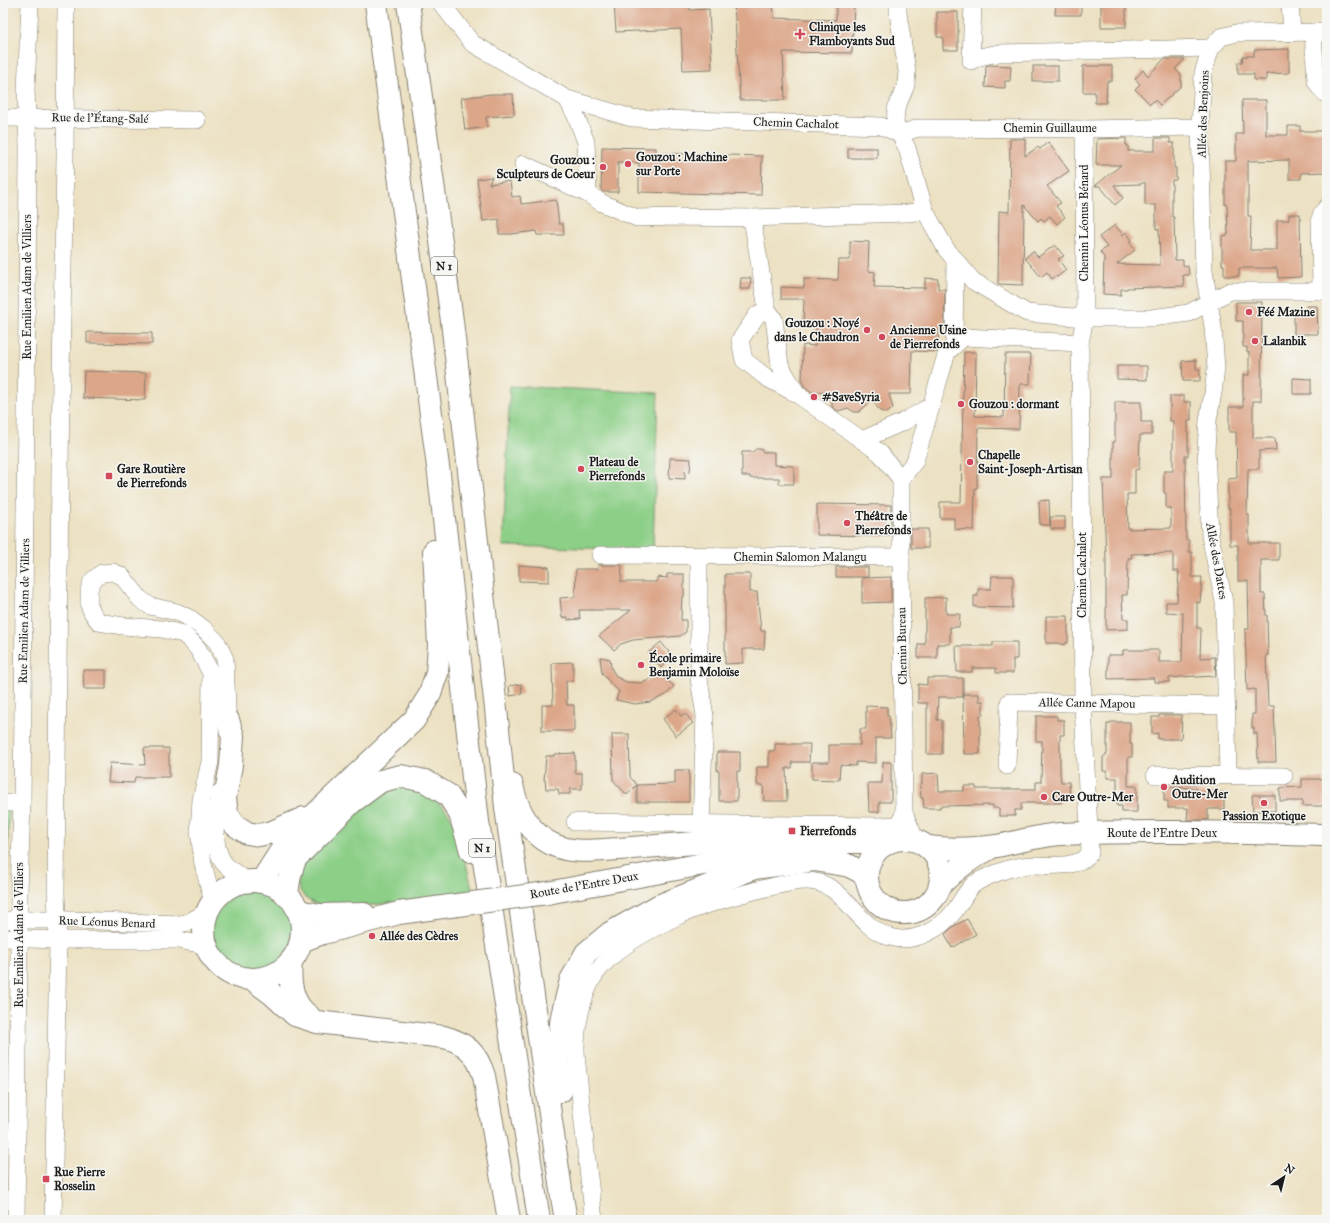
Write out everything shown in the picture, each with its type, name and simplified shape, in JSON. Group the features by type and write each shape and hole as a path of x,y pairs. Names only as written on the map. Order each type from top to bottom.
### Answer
{"main road":[{"name":"N 1","path":"376,3 439,474 478,822 539,1220"},
{"name":"N 1","path":"408,3 452,321 506,808 566,1220"},
{"path":"254,882 288,841 414,720 429,696 437,673 439,645 433,537 439,474"},
{"path":"496,709 514,793 525,820 539,837 557,847 575,850 598,850 696,843 789,843"},
{"path":"228,720 233,736 231,765 225,798 227,814 235,826 247,833 259,834 272,832 318,811"},
{"path":"292,903 279,890 254,882 235,885 219,895 211,906 205,924 205,936 208,948 217,962 230,973 240,978 252,979 266,978 280,971 291,962 301,941 302,931 301,921 292,903 288,883 291,869 296,858 351,803 381,780 401,776 425,781 448,796 460,814 471,851 527,1206 531,1220"},
{"path":"895,831 904,839 922,844 936,857 941,871 940,885 935,897 926,906 914,912 902,913 889,910 878,902 871,892 867,879 868,866 874,854 895,831"},
{"name":"Route de l'Entre Deux","path":"768,852 789,843 870,842 895,831"},
{"name":"Route de l'Entre Deux","path":"922,844 942,849 977,848 997,846 1050,836 1090,833 1185,832 1327,835"},
{"name":"Route de l'Entre Deux","path":"940,885 958,868 978,854 997,846"},
{"name":"Route de l'Entre Deux","path":"292,903 320,915 399,913 547,893 768,852 824,853 861,872 867,879"},
{"path":"574,1220 557,1057 562,1016 571,980 586,953 610,933 658,906 754,868 814,860 850,866"},
{"name":"Route de l'Entre Deux","path":"301,941 323,933 399,913"},
{"path":"291,962 291,988 295,1000 302,1011 317,1022"},
{"path":"252,979 272,994 295,1015 317,1022 444,1037 455,1040 466,1046 475,1055 481,1065 484,1076 509,1220"}],"street":[{"name":"Rue Emilien Adam de Villiers","path":"16,1220 11,920 22,803 27,313 27,80 30,3"},
{"path":"53,1220 58,940 56,892 58,651 66,3"},
{"name":"Chemin Cachalot","path":"441,3 472,43 567,99 632,118 881,126 900,134"},
{"path":"898,3 907,71 906,85 896,109 895,125 907,148 925,211 946,249 973,281 1027,313 1085,318 1151,318 1189,313 1230,291 1324,291 1320,219 1322,213 1327,207"},
{"path":"973,3 971,61 979,57 999,53 1211,48 1221,37 1237,33 1320,32 1316,81 1327,95"},
{"path":"1290,3 1292,33"},
{"name":"Allée des Benjoins","path":"1209,301 1204,271 1200,127 1203,74 1211,48"},
{"path":"567,99 576,116 586,142 588,194"},
{"name":"Rue de l'Étang-Salé","path":"3,118 197,120"},
{"name":"Chemin Guillaume","path":"900,134 918,128 1084,129 1200,127"},
{"name":"Chemin Léonus Bénard","path":"1084,129 1085,318"},
{"path":"523,164 637,218 752,218 907,213 925,211"},
{"path":"752,218 767,309 774,319 780,365 797,394"},
{"path":"954,346 955,259"},
{"name":"Allée des Dattes","path":"1209,301 1213,327 1216,368 1208,420 1206,449 1210,536 1224,602 1228,706 1228,775"},
{"path":"767,309 757,315 740,340 744,360 768,378 797,394 862,440 880,454 901,479 915,461 947,352 964,337 1080,343"},
{"name":"Chemin Cachalot","path":"594,1220 576,1047 579,1018 585,995 596,974 615,953 655,927 689,911 728,897 790,883 807,881 822,883 837,892 870,927 882,934 900,939 916,938 934,929 951,915 973,885 986,877 1010,869 1030,865 1059,866 1087,859 1090,854 1083,704 1080,343 1085,318"},
{"path":"862,440 903,422 931,406"},
{"name":"Chemin Bureau","path":"895,831 901,557 901,479"},
{"name":"Chemin Salomon Malangu","path":"600,555 901,557"},
{"path":"699,556 699,679 705,716 701,823"},
{"path":"211,906 203,864 199,831 201,800 210,762 210,673 198,649 183,634 162,629 123,626 99,622 89,605 89,590 92,581 102,573 113,572 122,576 140,599 150,606 177,612 191,619 203,628 217,642 224,659 228,743 215,830 218,849 224,862 254,882"},
{"name":"Allée Canne Mapou","path":"1007,766 1010,702 1228,706"},
{"path":"1155,775 1284,776"},
{"path":"3,803 22,803"},
{"path":"575,822 878,826 895,831"},
{"name":"Rue Léonus Benard","path":"11,920 180,924 189,922 211,906"},
{"name":"Rue Léonus Benard","path":"11,938 58,940 179,940 199,944 208,948"}],"green space":[{"name":"Plateau de Pierrefonds","path":"510,386 658,393 653,550 503,546"},
{"path":"390,786 422,788 447,811 458,829 473,893 364,906 319,906 305,898 298,887 299,866 360,808"},
{"path":"3,808 9,808 6,902 3,905"},
{"path":"244,891 260,891 275,898 286,909 293,924 293,940 290,948 281,961 268,970 260,973 244,973 229,966 218,955 211,940 211,924 218,909 229,898"}],"building":[{"path":"614,3 690,3 690,10 709,9 712,69 683,70 681,29 616,32"},
{"path":"734,3 773,3 774,18 836,20 836,3 854,3 852,53 783,52 785,100 740,100"},
{"path":"1056,3 1081,3 1081,15 1055,15"},
{"path":"1101,3 1126,3 1126,27 1101,27"},
{"path":"937,12 958,12 958,50 943,50 943,37 937,37"},
{"path":"1289,49 1289,73 1266,74 1266,80 1254,80 1254,74 1238,74 1238,62 1242,62 1243,56 1254,56 1254,50"},
{"path":"1164,59 1185,59 1175,69 1181,75 1181,86 1160,105 1155,100 1150,104 1135,89 1140,84 1135,79 1143,70 1148,76"},
{"path":"986,66 1011,66 1010,81 1005,81 1005,88 985,87"},
{"path":"1033,66 1058,66 1058,81 1033,81"},
{"path":"1083,66 1112,66 1112,81 1107,81 1106,103 1095,103 1095,92 1083,92"},
{"path":"491,94 513,94 514,115 486,117 487,127 465,130 461,98"},
{"path":"1242,100 1266,100 1266,135 1288,135 1288,126 1300,126 1300,131 1327,131 1327,172 1301,173 1301,179 1289,179 1289,160 1248,161 1248,216 1251,216 1250,250 1277,250 1277,220 1289,220 1289,214 1300,214 1301,277 1278,278 1277,268 1239,268 1239,276 1224,276 1224,265 1222,265 1222,236 1228,235 1227,205 1225,205 1225,161 1236,161 1236,134 1243,134"},
{"path":"1126,138 1128,151 1155,151 1155,138 1170,138 1170,143 1174,143 1174,168 1176,168 1176,180 1172,180 1172,217 1174,217 1175,260 1183,260 1183,265 1188,266 1189,275 1183,275 1184,286 1127,288 1121,289 1121,295 1103,294 1104,257 1100,252 1107,247 1099,237 1115,225 1123,235 1126,232 1132,240 1129,242 1135,250 1117,264 1160,265 1159,229 1156,229 1156,205 1145,205 1145,182 1141,184 1114,185 1123,198 1115,205 1100,186 1095,186 1121,165 1096,165 1097,139"},
{"path":"1010,139 1025,139 1025,156 1038,147 1040,149 1048,142 1069,171 1047,186 1061,203 1056,206 1065,217 1057,224 1050,216 1044,221 1041,218 1038,221 1024,205 1023,285 998,284 999,211 1009,212"},
{"path":"602,147 656,148 656,153 762,156 761,195 639,192 639,163 618,162 618,192 603,192 601,190"},
{"path":"848,148 877,148 877,158 848,158"},
{"path":"492,177 489,184 510,181 512,197 520,196 521,204 556,200 559,224 563,224 564,235 537,235 536,231 499,234 499,219 483,221 477,179"},
{"path":"850,241 869,242 868,271 875,272 874,287 925,288 925,278 938,279 938,289 945,289 944,329 939,329 937,352 912,351 911,394 889,394 893,408 887,413 880,411 872,400 859,412 854,412 848,408 838,411 832,407 832,393 812,392 805,387 802,382 803,345 815,346 816,325 803,325 804,299 781,299 781,287 804,288 804,279 838,280 839,260 850,260"},
{"path":"1055,245 1064,256 1058,259 1066,270 1052,279 1047,272 1041,277 1025,258 1033,251 1038,257"},
{"path":"741,278 751,278 750,289 740,289"},
{"path":"1236,302 1262,302 1261,401 1253,401 1253,438 1275,438 1276,450 1259,451 1259,469 1248,469 1247,515 1249,515 1249,543 1279,543 1279,560 1261,560 1261,594 1265,594 1267,615 1268,655 1266,655 1268,706 1274,706 1276,762 1258,762 1257,733 1254,734 1254,728 1252,728 1252,714 1255,714 1255,689 1247,690 1245,629 1249,629 1248,581 1238,581 1238,545 1230,545 1228,479 1237,478 1236,432 1229,432 1229,407 1243,407 1243,375 1249,375 1249,352 1247,352 1247,347 1243,347 1243,321 1236,321"},
{"path":"1306,306 1317,306 1318,334 1294,334 1294,310 1306,310"},
{"path":"87,332 152,333 152,344 87,343"},
{"path":"964,352 976,352 975,416 1004,417 1005,354 1031,354 1030,384 1020,384 1019,429 978,428 977,488 975,488 974,530 954,529 954,518 940,518 940,502 961,502"},
{"path":"1196,360 1196,369 1200,369 1200,381 1183,381 1182,361"},
{"path":"1117,366 1147,366 1147,380 1117,379"},
{"path":"84,371 146,373 145,400 83,398"},
{"path":"1293,378 1311,379 1311,394 1293,394"},
{"path":"1170,396 1184,396 1184,402 1191,402 1191,421 1188,421 1188,456 1185,456 1186,540 1189,540 1189,552 1192,552 1192,577 1202,577 1200,603 1197,602 1197,628 1201,628 1200,658 1215,657 1216,676 1169,678 1169,682 1154,682 1154,678 1108,679 1108,655 1123,655 1123,650 1159,650 1159,662 1182,662 1183,613 1166,612 1166,602 1177,602 1179,571 1173,571 1173,553 1131,554 1132,558 1128,558 1127,595 1122,595 1123,619 1128,619 1128,629 1106,630 1106,559 1103,479 1113,479 1115,402 1141,402 1141,422 1152,422 1152,435 1140,435 1139,469 1135,470 1135,494 1127,494 1128,529 1171,528 1171,508 1166,508 1166,493 1164,493 1164,471 1173,471 1173,421 1170,421"},
{"path":"756,449 761,449 763,452 774,452 774,465 794,466 794,484 779,484 779,478 750,478 750,476 742,476 742,452 753,452"},
{"path":"670,458 691,459 690,472 685,471 685,479 669,478"},
{"path":"1049,500 1050,525 1040,525 1039,501"},
{"path":"817,504 891,505 891,535 817,535"},
{"path":"1050,517 1065,517 1065,529 1051,529"},
{"path":"911,529 928,529 928,548 911,548"},
{"path":"519,565 549,567 549,582 519,581"},
{"path":"598,565 622,565 621,582 657,582 657,577 667,578 667,574 684,574 684,597 682,597 681,620 686,620 686,632 680,636 633,640 621,644 614,650 599,636 631,610 579,610 580,619 568,620 568,617 562,618 560,598 575,597 576,569 598,569"},
{"path":"836,567 868,567 868,577 836,577"},
{"path":"725,574 750,574 750,592 757,592 761,631 765,631 764,649 743,649 743,663 725,664"},
{"path":"992,576 1013,576 1013,608 974,607 974,596 978,596 978,589 991,589"},
{"path":"891,577 891,602 862,603 862,578"},
{"path":"946,597 946,614 960,614 959,627 950,627 950,644 937,644 937,658 918,658 918,644 925,644 925,598"},
{"path":"1046,616 1068,616 1068,643 1065,643 1065,645 1046,643"},
{"path":"661,642 672,656 661,668 649,652"},
{"path":"993,642 1017,642 1017,659 1013,659 1013,673 996,673 996,668 972,668 972,672 957,672 956,646 993,646"},
{"path":"600,657 610,659 611,667 614,673 617,677 626,682 640,683 647,681 658,673 674,686 666,695 650,702 635,704 616,700 619,691 602,673"},
{"path":"573,662 573,681 566,681 567,705 574,705 574,731 542,731 542,705 553,705 552,663"},
{"path":"83,670 106,670 106,689 84,689"},
{"path":"927,678 963,678 963,697 938,697 937,720 942,720 942,754 927,754 927,703 918,703 918,684 927,685"},
{"path":"521,684 522,694 510,696 509,686"},
{"path":"963,694 979,694 979,701 983,701 983,715 980,715 980,754 964,754"},
{"path":"866,706 887,707 887,716 889,716 891,738 876,738 876,763 856,762 856,766 840,765 839,780 812,779 812,762 829,762 829,745 860,745 860,729 866,729"},
{"path":"676,709 681,716 685,713 693,723 676,736 663,719"},
{"path":"1159,715 1182,715 1181,739 1158,739 1158,733 1152,734 1152,717 1159,717"},
{"path":"1036,716 1057,716 1057,720 1064,720 1064,735 1060,735 1060,774 1061,782 1069,782 1070,799 1061,799 1061,803 1021,803 1021,810 1015,810 1015,816 999,816 999,808 993,808 993,805 940,806 940,808 924,808 923,798 921,798 920,784 922,784 922,774 938,773 939,791 964,791 964,786 976,786 976,789 1036,789 1036,782 1041,782 1042,741 1036,741"},
{"path":"1111,722 1130,722 1130,744 1132,744 1132,757 1128,757 1128,786 1137,786 1137,812 1122,812 1122,806 1117,806 1117,778 1107,778 1107,771 1103,771 1103,757 1107,754 1107,724 1110,724"},
{"path":"612,734 629,734 630,777 637,785 627,795 613,780"},
{"path":"775,744 810,744 809,762 792,762 792,768 786,768 787,801 764,801 763,785 757,785 757,767 769,767 769,751 775,751"},
{"path":"144,748 169,748 169,777 135,777 134,783 108,782 110,763 145,765"},
{"path":"717,752 740,752 740,771 737,771 737,801 719,801 719,771 717,771"},
{"path":"575,753 575,773 582,773 582,789 570,789 570,794 559,794 558,789 546,789 544,780 546,756"},
{"path":"883,762 891,762 891,802 879,802 879,812 869,812 868,783 882,783"},
{"path":"675,770 689,770 689,802 637,802 637,785 675,784"},
{"path":"1302,779 1324,779 1325,806 1303,806 1303,801 1280,801 1280,788 1302,787"},
{"path":"1164,787 1196,788 1196,793 1224,793 1224,809 1208,809 1208,820 1187,820 1188,808 1168,808 1168,801 1164,801"},
{"path":"1252,795 1275,795 1275,811 1253,811"},
{"path":"967,919 976,934 952,948 945,934 954,926"}],"place":[{"name":"Clinique les Flamboyants Sud","path":"800,34"},
{"name":"Gouzou : Machine sur Porte","path":"628,164"},
{"name":"Gouzou : Sculpteurs de Coeur","path":"603,167"},
{"name":"Féé Mazine","path":"1249,312"},
{"name":"Gouzou : Noyé dans le Chaudron","path":"867,330"},
{"name":"Ancienne Usine de Pierrefonds","path":"882,337"},
{"name":"Lalanbik","path":"1255,341"},
{"name":"#SaveSyria","path":"814,397"},
{"name":"Gouzou : dormant","path":"961,404"},
{"name":"Chapelle Saint-Joseph-Artisan","path":"970,462"},
{"name":"Plateau de Pierrefonds","path":"581,469"},
{"name":"Gare Routière de Pierrefonds","path":"109,476"},
{"name":"Théâtre de Pierrefonds","path":"847,523"},
{"name":"École primaire Benjamin Moloïse","path":"641,665"},
{"name":"Audition Outre-Mer","path":"1164,787"},
{"name":"Care Outre-Mer","path":"1044,797"},
{"name":"Passion Exotique","path":"1264,803"},
{"name":"Pierrefonds","path":"792,831"},
{"name":"Allée des Cèdres","path":"372,936"},
{"name":"Rue Pierre Rosselin","path":"46,1179"}]}
